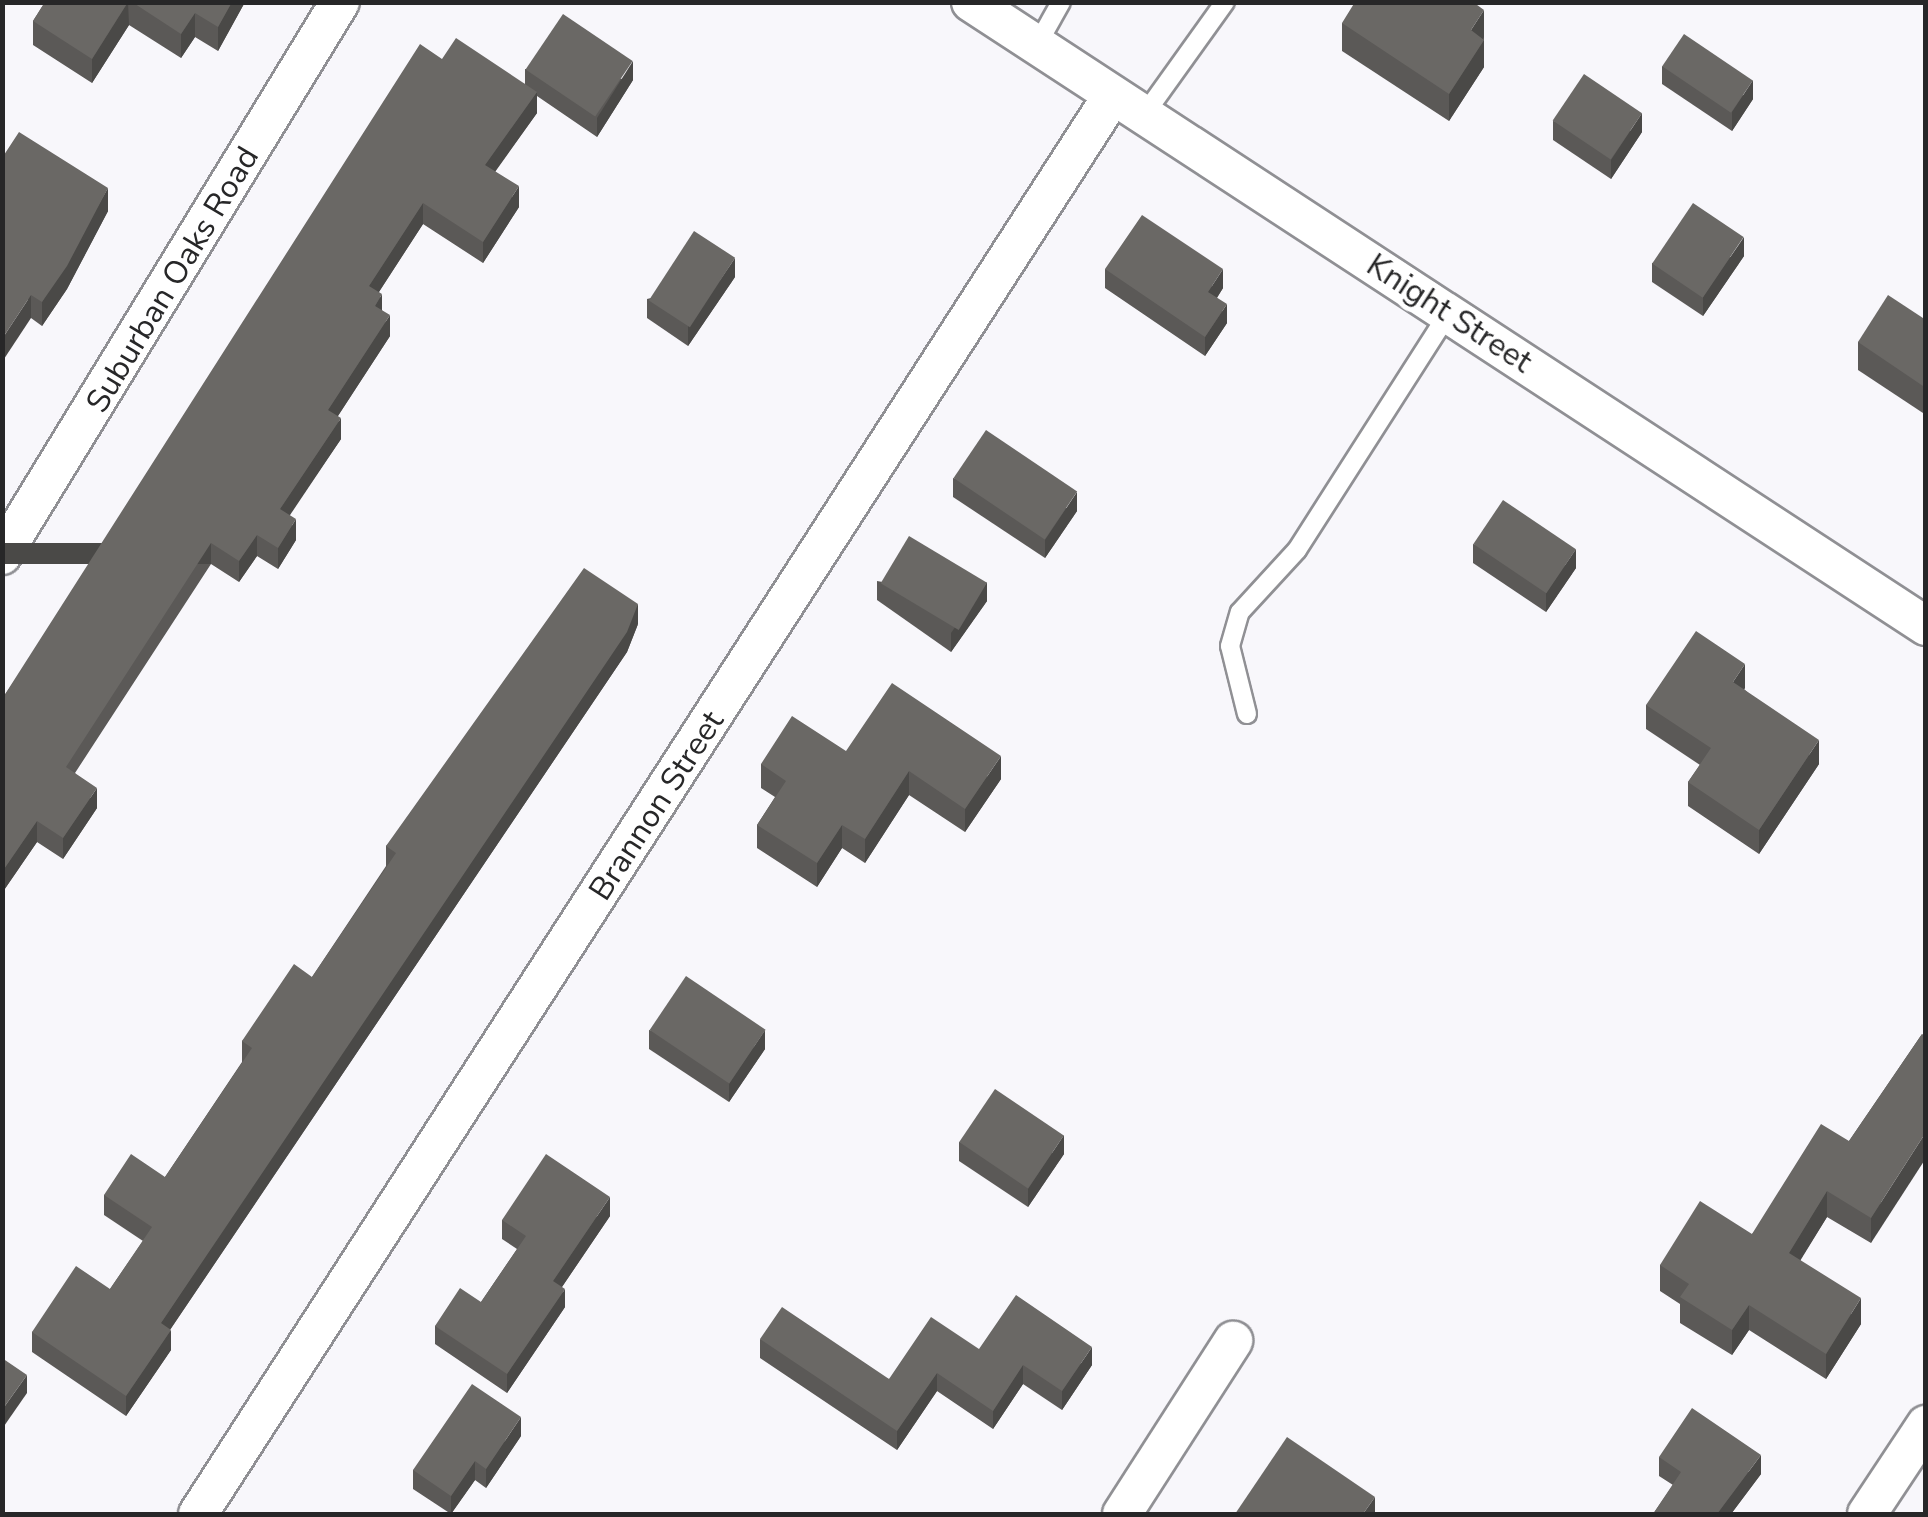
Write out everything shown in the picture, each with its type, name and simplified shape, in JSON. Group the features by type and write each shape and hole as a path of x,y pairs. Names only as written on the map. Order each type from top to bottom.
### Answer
{"street":[{"name":"Suburban Oaks Road","path":"2,555 340,2"},
{"name":"Knight Street","path":"971,2 1926,626"},
{"name":"Brannon Street","path":"198,1514 1128,105"},
{"path":"1122,1514 1233,1340"},
{"path":"1868,1514 1926,1425"}],"lane":[{"path":"1037,45 1061,2"},
{"path":"1128,105 1224,2"},
{"path":"1247,714 1230,646 1240,612 1297,550 1448,314"}],"building":[{"path":"45,2 128,2 92,59 33,21"},
{"path":"132,2 232,2 218,27 195,13 181,34"},
{"path":"1355,2 1473,2 1484,10 1471,30 1484,40 1449,94 1342,23"},
{"path":"563,14 633,61 595,117 526,70"},
{"path":"1684,34 1753,80 1731,113 1662,66"},
{"path":"456,38 537,92 485,165 519,186 483,242 423,203 369,286 382,294 375,306 390,315 328,410 341,418 280,509 296,519 278,548 257,535 239,561 211,543 66,767 97,788 63,838 37,821 2,872 2,699 420,44 442,59"},
{"path":"1584,74 1642,113 1611,160 1553,120"},
{"path":"19,132 108,188 67,266 42,302 31,295 2,339 2,158"},
{"path":"1693,203 1744,237 1703,298 1652,264"},
{"path":"1142,215 1223,269 1208,292 1227,304 1205,337 1105,269"},
{"path":"694,231 735,258 690,327 649,301"},
{"path":"1888,295 1926,320 1926,388 1858,342"},
{"path":"986,430 1077,492 1045,540 954,478"},
{"path":"1503,500 1576,549 1546,593 1473,544"},
{"path":"909,536 987,583 959,630 881,583"},
{"path":"584,568 638,604 627,632 161,1323 171,1330 126,1396 32,1332 76,1266 110,1289 152,1227 104,1195 131,1154 165,1177 252,1048 242,1041 294,964 312,977 396,853 386,846"},
{"path":"1696,631 1745,664 1733,682 1819,740 1759,830 1688,782 1711,748 1646,705"},
{"path":"892,683 1001,756 965,809 909,771 865,839 842,825 817,863 757,825 786,781 761,764 792,716 846,751"},
{"path":"686,976 766,1030 729,1084 650,1030"},
{"path":"1922,1034 1926,1036 1926,1132 1871,1218 1827,1191 1789,1253 1861,1298 1826,1354 1749,1305 1732,1330 1680,1297 1689,1284 1660,1265 1700,1201 1752,1234 1821,1124 1849,1141"},
{"path":"995,1089 1064,1135 1028,1188 959,1142"},
{"path":"546,1154 610,1197 553,1281 565,1289 507,1374 435,1326 460,1288 481,1302 526,1236 502,1220"},
{"path":"1016,1295 1092,1347 1062,1391 1023,1365 993,1411 937,1373 897,1431 760,1339 782,1307 889,1379 931,1317 979,1349"},
{"path":"2,1358 27,1375 2,1410"},
{"path":"472,1384 521,1417 486,1469 475,1461 451,1496 413,1470"},
{"path":"1692,1408 1761,1455 1717,1514 1653,1514 1681,1472 1659,1457"},
{"path":"1287,1437 1375,1497 1363,1514 1235,1514"}]}
